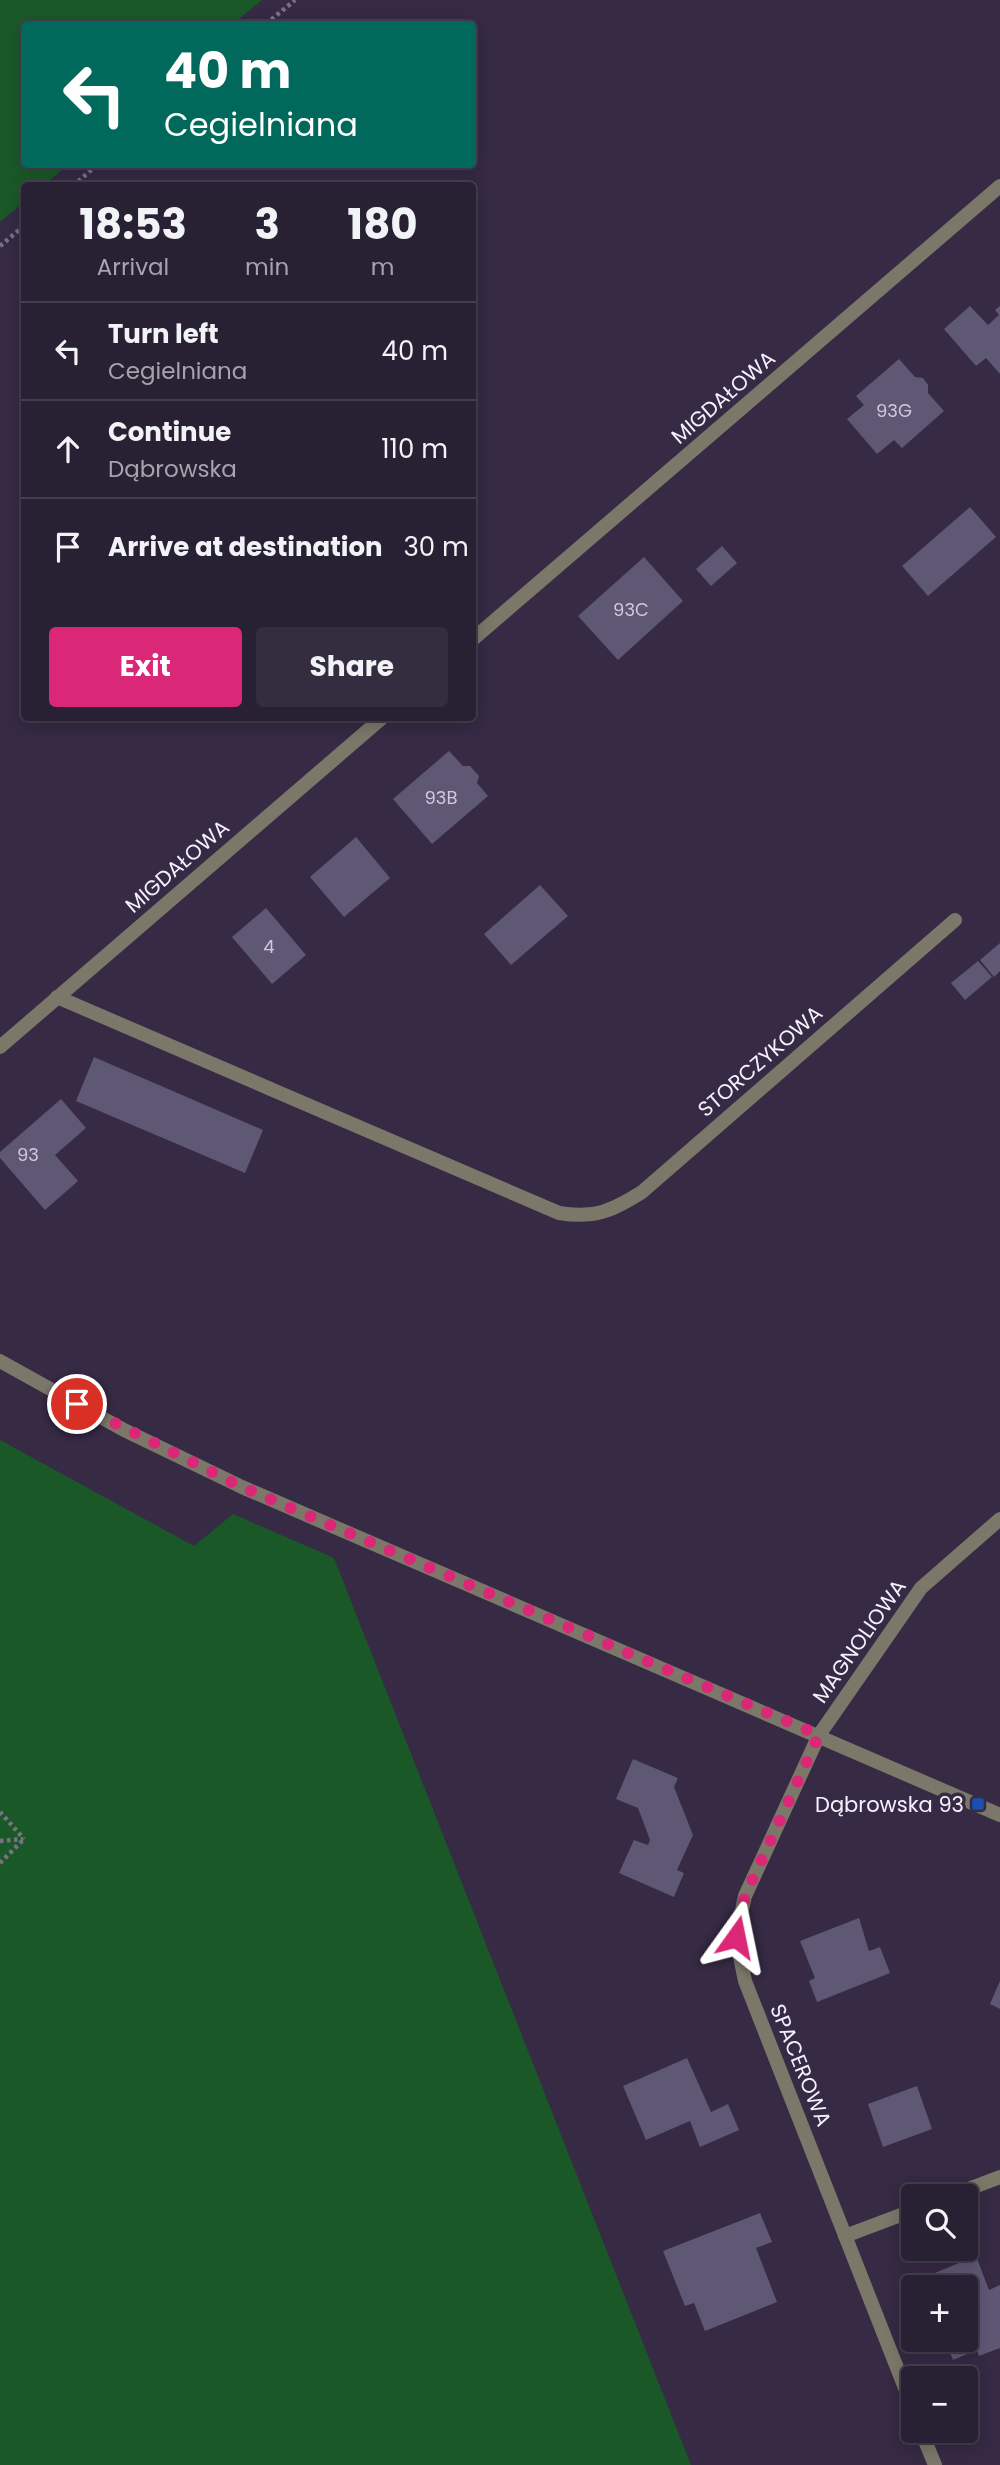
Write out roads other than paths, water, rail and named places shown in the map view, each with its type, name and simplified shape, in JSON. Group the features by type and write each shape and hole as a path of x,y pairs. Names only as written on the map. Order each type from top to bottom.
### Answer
{"street":[{"name":"MIGDAŁOWA","path":"476,637 1000,186"},
{"name":"MIGDAŁOWA","path":"0,1047 379,721"},
{"name":"STORCZYKOWA","path":"57,997 559,1213 583,1218 617,1208 642,1192 954,920"},
{"path":"0,1361 124,1430 242,1487 1000,1815"},
{"name":"MAGNOLIOWA","path":"819,1735 921,1588 1000,1519"},
{"name":"SPACEROWA","path":"819,1735 745,1896 736,1937 745,1981 901,2378"},
{"path":"978,2185 1000,2177"},
{"path":"845,2236 901,2215"},
{"path":"926,2443 935,2465"}],"place":[{"name":"Dąbrowska 93","path":"978,1804"}]}
